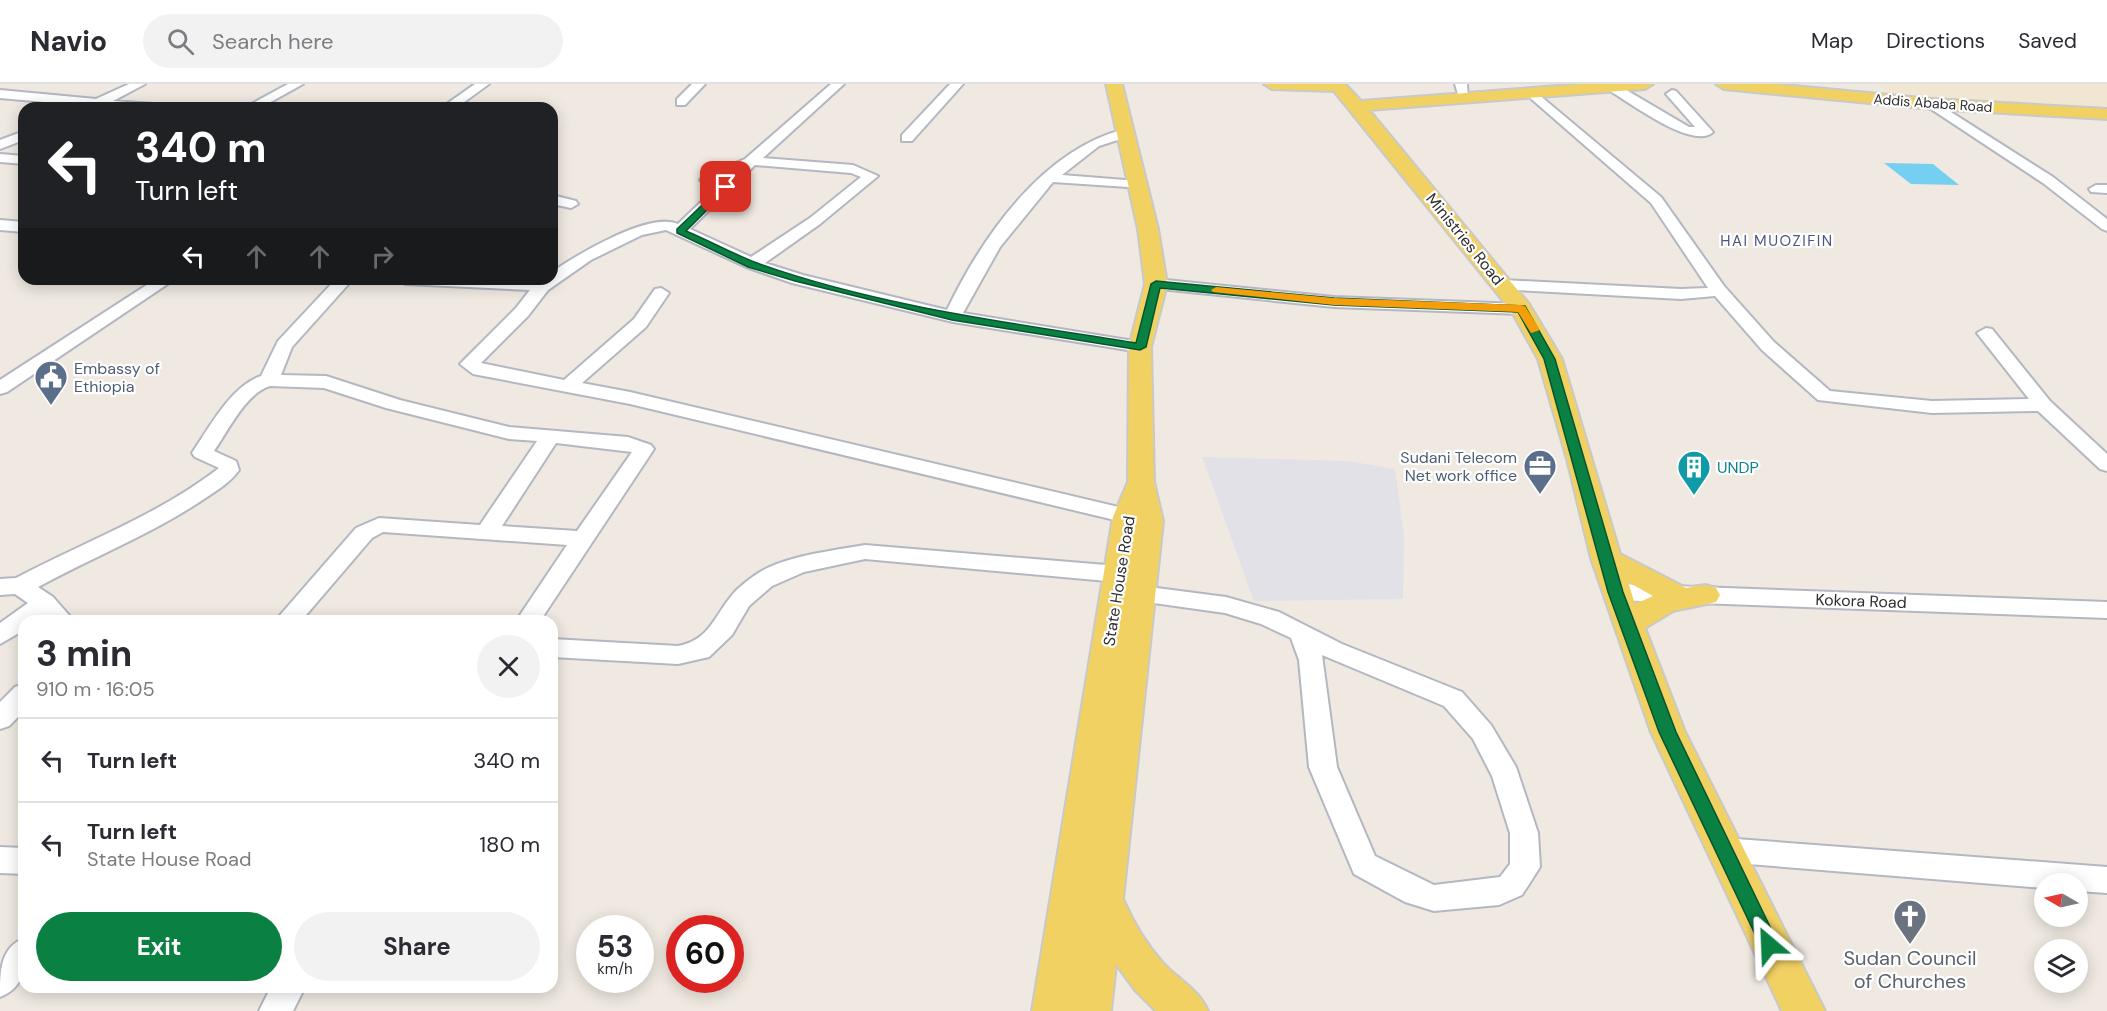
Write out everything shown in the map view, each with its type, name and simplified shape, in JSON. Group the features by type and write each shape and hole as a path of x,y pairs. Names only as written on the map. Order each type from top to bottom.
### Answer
{"main road":[{"path":"1090,1011 1105,903 1126,587 1138,519 1141,482 1140,347 1156,284 1148,229 1114,84"},
{"path":"1272,84 1337,85"},
{"path":"1357,106 1462,91 1532,93 1645,84"},
{"name":"Addis Ababa Road","path":"1724,84 1932,104 2107,114"},
{"name":"Ministries Road","path":"1337,85 1357,106 1503,285 1521,309 1550,359 1580,459 1605,558 1668,732 1723,850 1804,1011"},
{"path":"1605,558 1690,595"},
{"name":"State House Road","path":"1053,1011 1126,587"},
{"path":"1628,626 1651,606 1690,595"},
{"path":"1105,903 1118,934 1130,954 1164,994 1186,1011"}],"street":[{"path":"0,88 13,84"},
{"path":"97,102 139,84"},
{"path":"262,102 297,84"},
{"path":"456,102 483,84"},
{"path":"681,102 699,84"},
{"path":"680,231 750,161 838,84"},
{"path":"907,138 957,84"},
{"path":"1611,86 1686,131 1706,132 1685,105 1672,94"},
{"path":"1532,93 1656,200 1718,290 1768,346 1826,396 1932,407 2043,405"},
{"path":"0,94 65,102"},
{"path":"1932,104 2048,180 2107,226"},
{"path":"952,317 971,277 1011,223 1051,178 1091,145 1125,133"},
{"path":"0,145 18,138"},
{"path":"0,158 18,160"},
{"path":"707,180 752,161 853,169 871,176 815,221 752,264"},
{"path":"1051,178 1138,185"},
{"path":"558,201 571,204"},
{"path":"558,275 585,257 596,254 638,232 668,225 752,264 798,279 952,317 1140,347"},
{"path":"1156,284 1334,302 1521,309"},
{"path":"0,388 158,285"},
{"path":"268,380 284,345 339,285"},
{"path":"522,285 542,286"},
{"path":"1503,285 1681,294 1705,294 1718,290"},
{"path":"542,286 522,312 469,364 480,370 630,398 1138,519"},
{"path":"567,386 640,323 661,292"},
{"path":"1986,333 2043,405 2107,465"},
{"path":"10,586 163,518 202,493 231,467 202,453 241,399 256,384 268,380 326,382 393,404 510,433 628,443 644,449 581,538 532,615"},
{"path":"488,530 550,436"},
{"path":"292,615 372,528 386,524 581,538"},
{"path":"558,648 678,655 699,651 723,629 741,600 764,580 799,566 865,552 1126,587 1226,605 1270,618 1302,633 1333,650 1453,699 1482,732 1506,775 1524,833 1525,867 1511,886 1499,892 1434,898 1416,893 1364,865 1323,767 1311,660 1302,633"},
{"path":"10,586 45,603 56,615"},
{"name":"Kokora Road","path":"1616,592 2107,610"},
{"path":"28,615 45,603"},
{"path":"0,635 18,622"},
{"path":"0,719 18,700"},
{"path":"1723,850 2107,879"},
{"path":"0,860 18,861"},
{"path":"0,982 18,960"},
{"path":"275,1011 286,993"}],"shaded area":[{"path":"1877,84 2107,84 2107,109 1908,98 1894,96"},
{"path":"1202,457 1348,461 1395,469 1404,536 1403,599 1254,601"}],"water":[{"path":"1884,163 1933,164 1959,185 1911,184"}],"slow traffic":[{"path":"1216,290 1334,302 1521,309 1535,330"}],"place":[{"name":"Embassy of Ethiopia","path":"51,406"},
{"name":"Sudani Telecom Net work office","path":"1540,495"},
{"name":"UNDP","path":"1694,496"},
{"name":"Sudan Council of Churches","path":"1910,945"}],"district":[{"name":"HAI MUOZIFIN","path":"1777,241"}],"route":[{"path":"726,187 689,225 680,231 765,270 798,279 952,317 1002,323 1140,347 1156,284 1334,302 1521,309 1550,359 1580,459 1605,558 1668,732 1769,945"}]}
